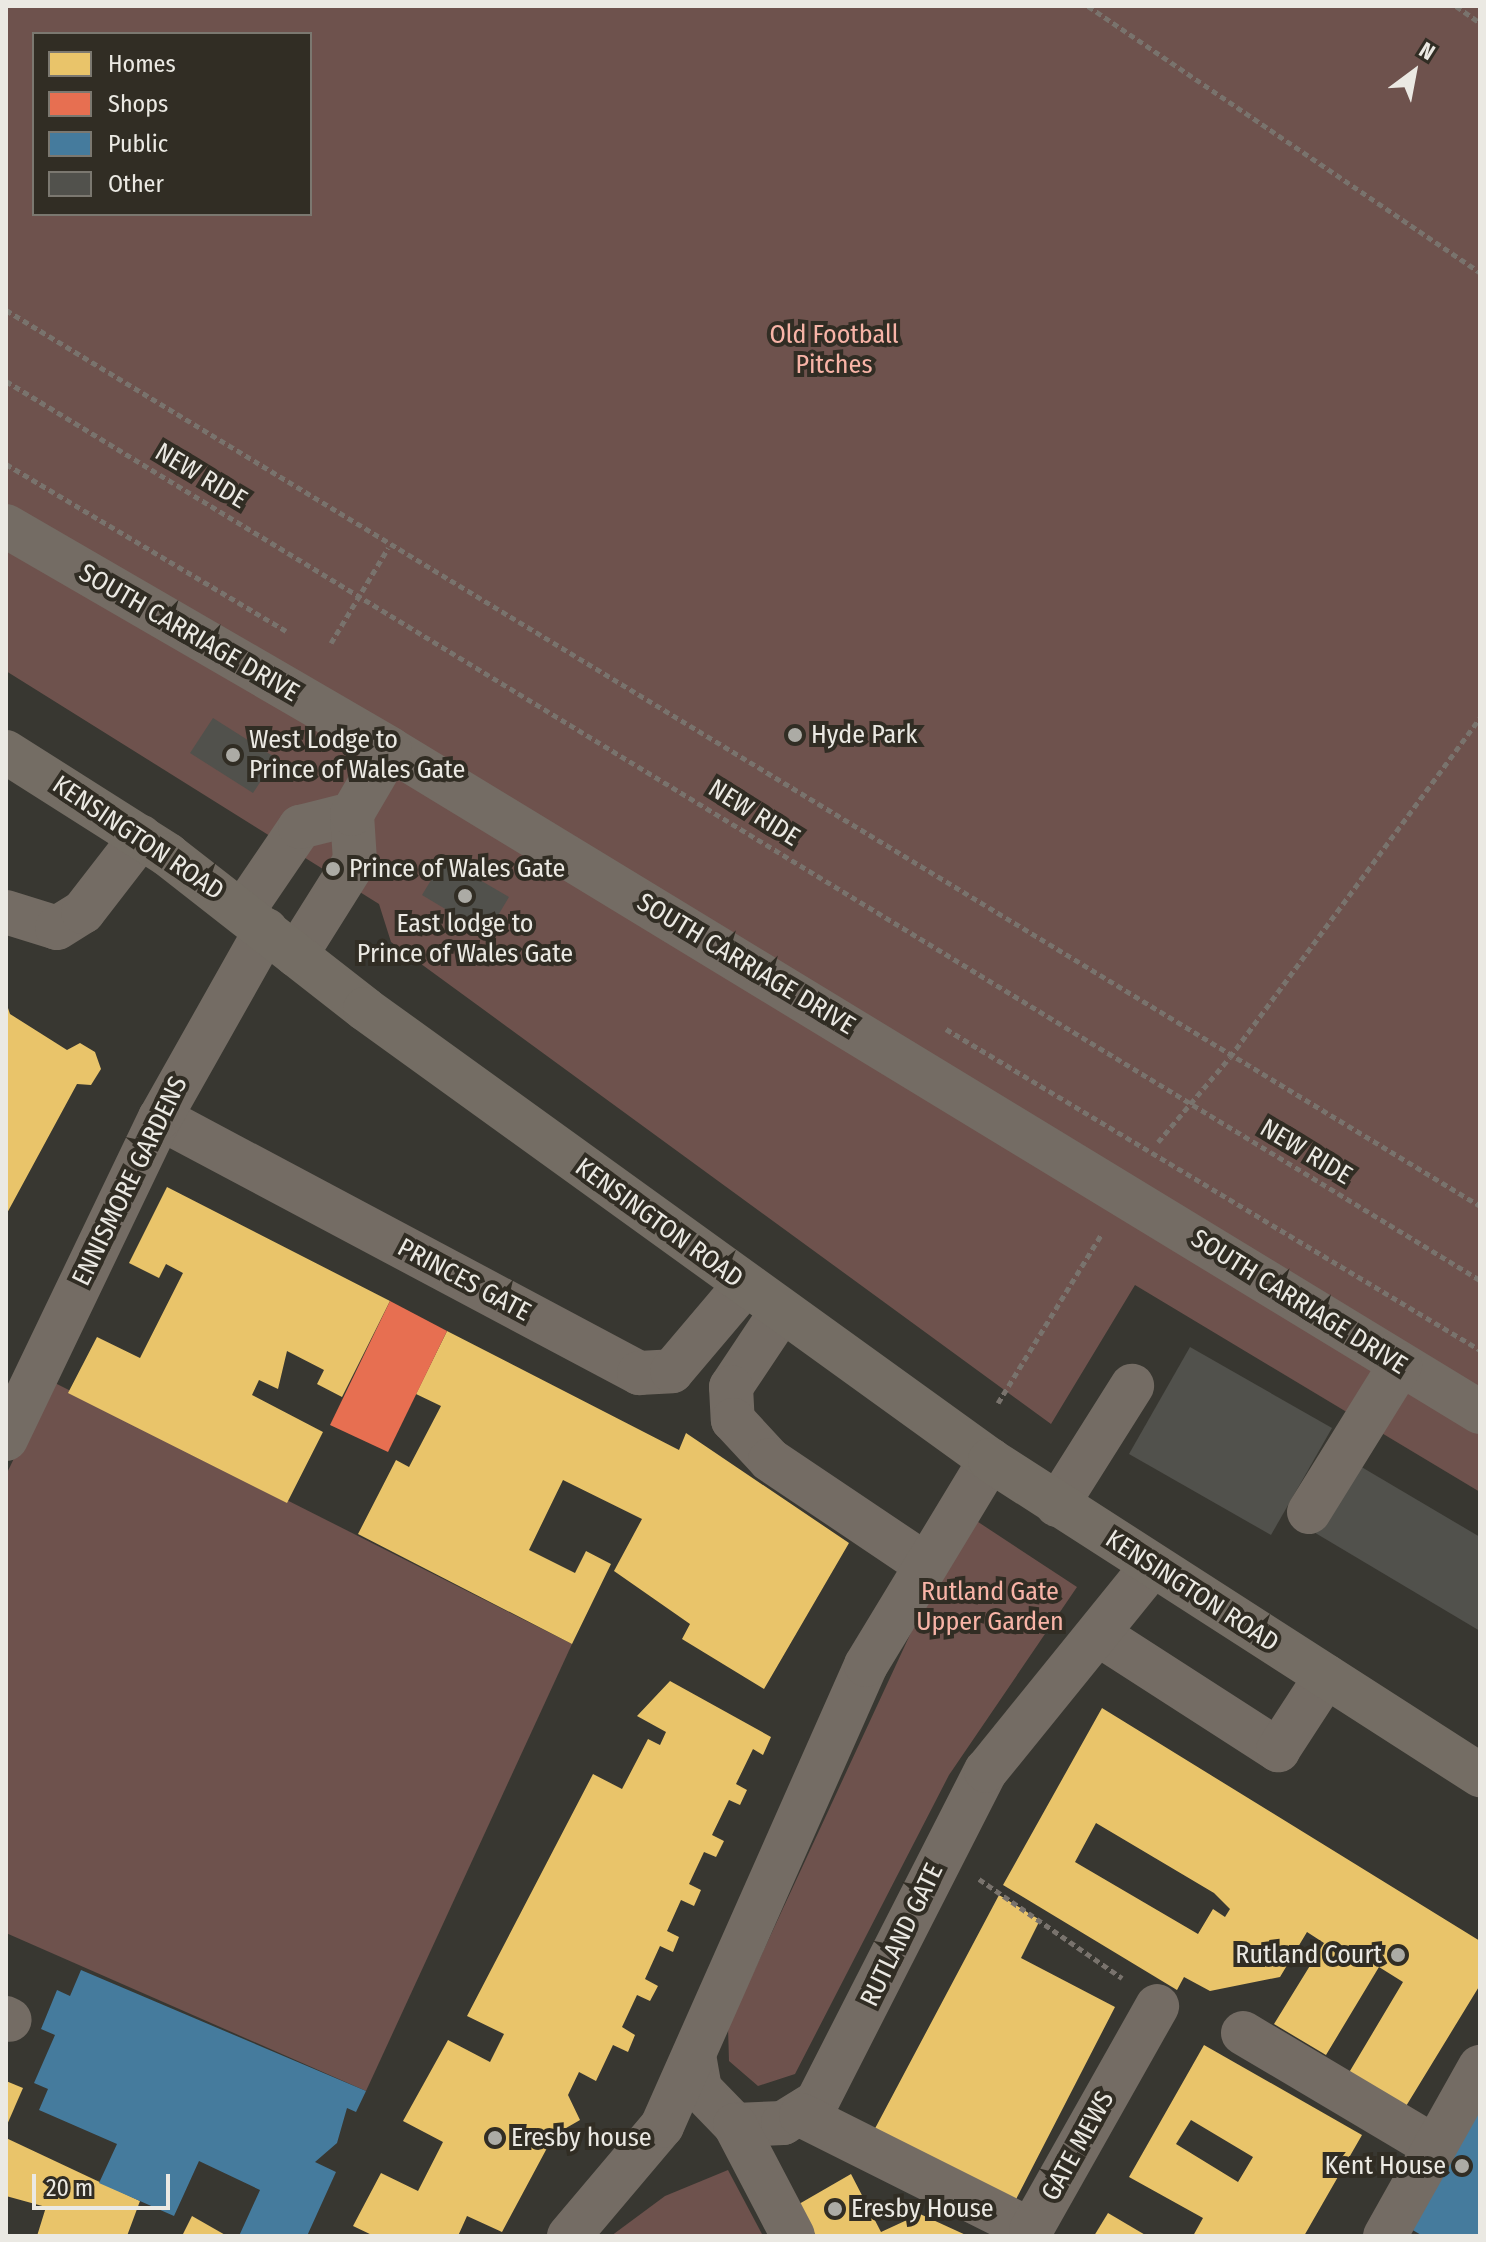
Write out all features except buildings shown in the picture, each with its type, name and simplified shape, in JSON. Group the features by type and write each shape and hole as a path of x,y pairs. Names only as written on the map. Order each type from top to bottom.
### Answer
{"main road":[{"name":"KENSINGTON ROAD","path":"6,752 141,837 781,1312 990,1460 1480,1775"}],"street":[{"name":"SOUTH CARRIAGE DRIVE","path":"6,526 390,749 1480,1412"},
{"path":"268,932 355,861 352,814 390,749"},
{"path":"268,932 300,827 352,814"},
{"path":"6,912 57,928 83,912 141,837"},
{"name":"ENNISMORE GARDENS","path":"6,1439 160,1118 268,932"},
{"name":"PRINCES GATE","path":"160,1118 639,1373 672,1371 745,1285"},
{"path":"781,1312 731,1387 733,1420 770,1460 923,1563"},
{"path":"1309,1512 1400,1365"},
{"path":"1057,1505 1132,1386"},
{"path":"569,2236 662,2126 866,1665 923,1563 990,1460"},
{"name":"RUTLAND GATE","path":"801,2115 829,2084 986,1771 1031,1710 1101,1636 1152,1566"},
{"path":"1101,1636 1278,1750 1326,1676"},
{"name":"GATE MEWS","path":"801,2115 1031,2230 1157,2006"},
{"path":"1243,2033 1435,2147"},
{"path":"694,2055 700,2089 735,2125 793,2236"},
{"path":"1385,2236 1480,2067"},
{"path":"735,2125 761,2127 801,2115"}],"path":[{"path":"1088,6 1480,272"},
{"path":"1456,6 1480,23"},
{"path":"6,310 388,548 1480,1206"},
{"name":"NEW RIDE","path":"6,381 1480,1280"},
{"path":"331,643 388,548"},
{"path":"1158,1142 1230,1057 1480,718"},
{"path":"998,1403 1107,1225"},
{"path":"1000,1890 1157,2006"}],"green space":[{"name":"Hyde Park","path":"6,6 1480,6 1480,1492 1135,1285 1051,1424 391,942 379,904 6,671"},
{"path":"51,1381 572,1644 366,2091 6,1933 6,1475"},
{"name":"Rutland Gate Upper Garden","path":"966,1514 1077,1587 949,1775 795,2074 758,2086 729,2061 728,2027"},
{"path":"728,2170 763,2236 611,2236 665,2196"}],"place":[{"name":"Hyde Park","path":"795,735"},
{"name":"West Lodge to Prince of Wales Gate","path":"233,755"},
{"name":"Prince of Wales Gate","path":"333,869"},
{"name":"East lodge to Prince of Wales Gate","path":"465,896"},
{"name":"Rutland Court","path":"1398,1955"},
{"name":"Eresby house","path":"495,2138"},
{"name":"Kent House","path":"1462,2166"},
{"name":"Eresby House","path":"835,2209"}],"park label":[{"name":"Old Football Pitches","path":"834,350"}]}
